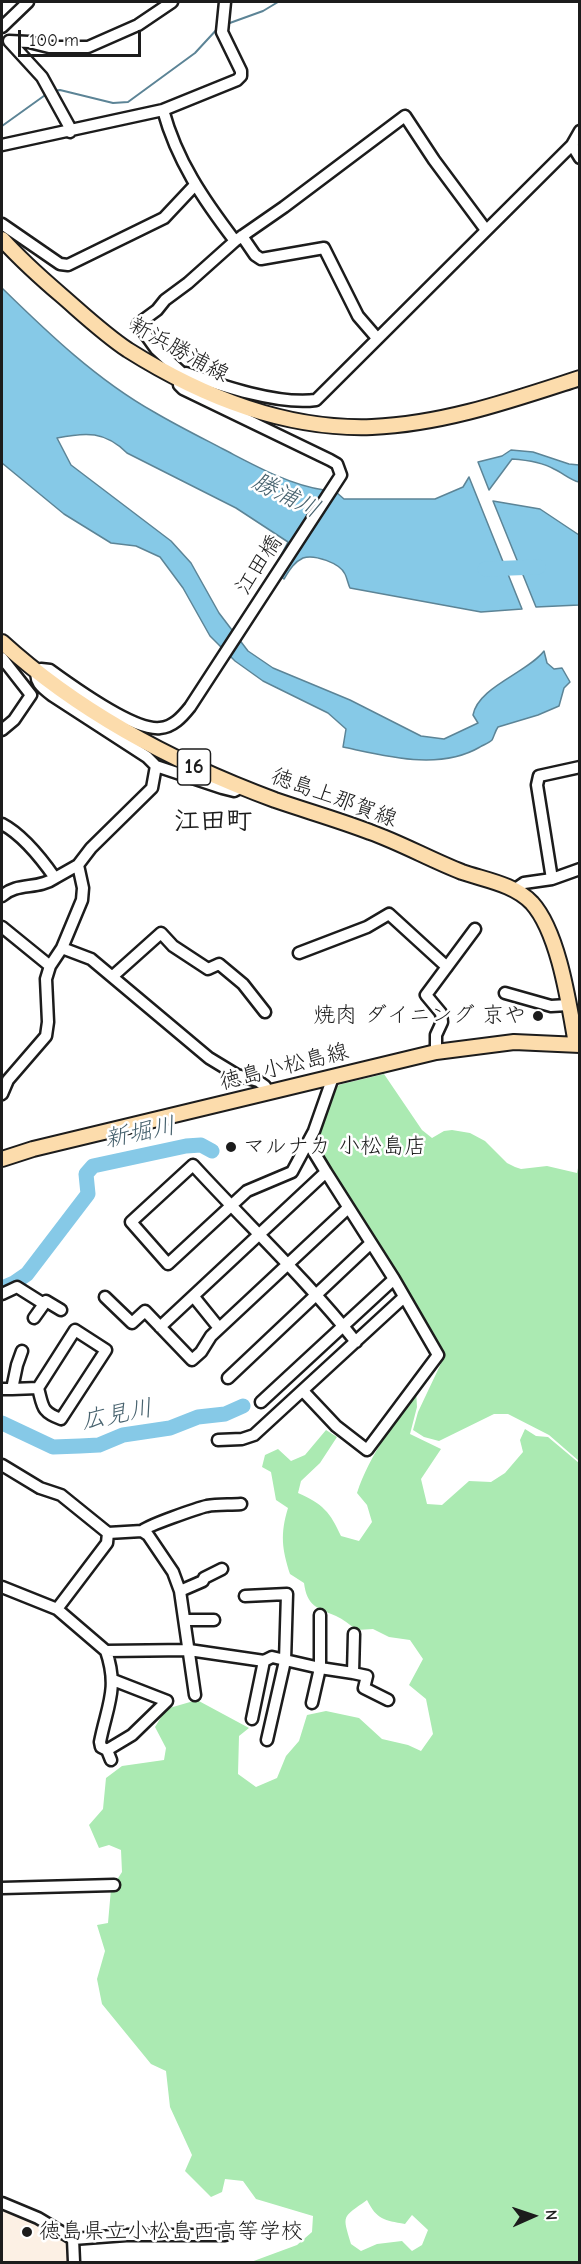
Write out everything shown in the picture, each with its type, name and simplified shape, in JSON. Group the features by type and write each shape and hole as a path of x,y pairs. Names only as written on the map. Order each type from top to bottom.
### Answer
{"main road":[{"name":"新浜勝浦線","path":"2,239 18,257 87,318 127,349 181,376 215,397 256,412 303,422 371,427 462,414 579,378"},
{"name":"徳島上那賀線","path":"2,642 32,668 136,738 177,759 242,787 371,832 460,871 514,890 531,902 546,925 578,1045"},
{"name":"徳島小松島線","path":"2,1159 33,1149 436,1052 514,1042 578,1045"}],"street":[{"path":"2,27 28,2"},
{"path":"5,41 29,42 49,47 88,47 138,25 171,2"},
{"path":"2,145 163,110 237,80 241,76 241,71 223,37 221,26 225,2"},
{"path":"5,41 42,77 69,126 70,132"},
{"path":"163,110 177,152 195,185 239,239 261,259 324,248 358,316 377,338"},
{"path":"486,230 434,160 405,116 239,239 138,324 156,349 181,376 282,399 306,402 316,400 572,145 579,131"},
{"path":"572,145 579,158"},
{"path":"2,224 64,265 158,222 168,215 195,185"},
{"name":"江田橋","path":"2,658 21,669 50,670 105,707 139,724 154,729 170,726 183,716 335,486 341,475 337,464 183,389 179,385 181,376"},
{"path":"2,658 31,695 14,720 2,730"},
{"path":"32,668 39,685 147,757 156,766 234,791 242,787"},
{"path":"2,896 14,889 41,885 78,865 152,788 156,766"},
{"path":"552,879 537,785 539,776 579,767"},
{"path":"2,825 15,831 45,863 55,878"},
{"path":"2,1094 9,1080 46,1036 48,1022 46,980 50,966 62,948 82,900 83,888 78,865"},
{"path":"514,890 524,883 552,879 579,869"},
{"path":"299,953 367,927 389,914 447,967"},
{"path":"2,927 50,966"},
{"path":"436,1052 436,1035 442,1022 441,1013 426,995 475,929"},
{"path":"113,976 161,933 173,946 208,969 219,964 243,984 265,1012"},
{"path":"62,948 91,959 209,1058 237,1075 258,1081 265,1086 268,1093"},
{"path":"505,993 551,1006 568,1005"},
{"path":"333,1077 307,1145 292,1172 247,1191 231,1206 168,1264 131,1222 193,1165 231,1206 315,1295 356,1342"},
{"path":"303,1391 336,1426 367,1450 438,1355 394,1279 312,1149 307,1145"},
{"path":"160,1327 326,1172"},
{"path":"105,1297 132,1323 145,1311 192,1360 219,1328 348,1208"},
{"path":"228,1378 371,1244"},
{"path":"261,1402 394,1279"},
{"path":"2,1294 17,1287 44,1304"},
{"path":"194,1297 219,1328"},
{"path":"218,1440 242,1439 254,1435 404,1297"},
{"path":"34,1318 46,1301 61,1310"},
{"path":"75,1330 105,1350 61,1419 44,1410 38,1388 75,1330"},
{"path":"22,1351 7,1389 38,1388"},
{"path":"2,1465 40,1488 61,1495 108,1533 142,1531 148,1535 172,1572 180,1591 195,1695"},
{"path":"142,1531 146,1527 206,1506 241,1504"},
{"path":"57,1609 107,1543 108,1533"},
{"path":"180,1591 222,1569"},
{"path":"2,1587 57,1609 106,1651 113,1680 112,1695 100,1742 101,1747 109,1755 167,1701 113,1680"},
{"path":"245,1596 287,1594 285,1661 267,1740"},
{"path":"312,1703 320,1668 320,1615"},
{"path":"185,1620 214,1620"},
{"path":"353,1673 354,1634"},
{"path":"106,1651 189,1650 264,1661 272,1657 367,1676 364,1688 388,1700"},
{"path":"252,1719 264,1661"},
{"path":"2,1888 114,1885"},
{"path":"2,2204 38,2218 72,2239 126,2235 225,2235"},
{"path":"72,2239 74,2262"}],"shaded area":[{"name":"徳島県立小松島西高等学校","path":"2,2207 25,2215 71,2243 70,2262 2,2262"}],"green space":[{"path":"384,1074 422,1130 432,1138 444,1131 470,1133 485,1141 507,1163 521,1169 547,1166 577,1173 579,1163 579,1461 549,1435 508,1414 494,1414 439,1441 424,1437 413,1430 418,1412 444,1357 312,1143 337,1086"},
{"path":"416,1390 417,1407 410,1434 441,1449 421,1479 427,1504 442,1505 469,1481 491,1482 505,1473 523,1452 520,1440 525,1429 536,1436 548,1437 579,1463 579,2262 251,2262 297,2245 312,2232 313,2216 256,2199 243,2181 225,2179 222,2192 211,2197 185,2171 192,2155 170,2107 166,2071 151,2064 102,2004 97,1979 105,1951 97,1925 108,1923 111,1889 122,1872 121,1850 109,1845 99,1848 89,1825 103,1809 106,1778 122,1766 164,1760 166,1748 155,1727 166,1709 197,1700 249,1728 239,1736 238,1774 256,1787 277,1778 286,1756 299,1741 307,1715 326,1711 359,1718 382,1739 408,1745 421,1751 433,1734 426,1699 409,1685 423,1659 410,1640 389,1637 373,1629 357,1630 310,1601 304,1583 290,1574 285,1557 283,1541 288,1508 276,1500 271,1472 262,1467 265,1455 278,1449 291,1461 305,1455 326,1430 337,1437 320,1463 301,1481 298,1493 325,1510 341,1536 359,1541 372,1522 367,1505 357,1493 362,1479 391,1427","holes":["367,2200 374,2212 386,2220 405,2224 412,2215 428,2230 422,2245 412,2251 402,2241 377,2244 361,2251 351,2244 346,2218"]}],"water":[{"path":"2,288 74,355 133,399 188,431 285,479 324,490 327,488 344,499 435,499 463,487 469,477 522,609 481,612 350,588 345,574 338,566 314,557 300,560 284,579 273,570 288,542 236,508 127,453 103,437 86,434 57,438 71,465 171,541 191,563 219,613 248,651 273,668 350,700 421,736 444,739 478,723 473,715 484,696 544,651 547,663 554,669 562,668 570,682 564,688 559,706 498,727 489,742 464,754 447,758 412,759 343,747 346,729 328,713 263,681 235,661 210,636 183,588 160,557 136,546 111,543 64,514 2,463"},
{"path":"511,450 533,452 579,465 579,482 544,465 512,459 489,490 478,462 502,456"},
{"path":"493,501 540,509 579,535 579,605 536,607"}],"waterway":[{"path":"227,24 263,11 278,2"},
{"path":"53,91 60,90 113,103 128,102 195,53 219,27"},
{"path":"2,126 48,93"},
{"name":"勝浦川","path":"485,569 538,567"},
{"name":"新堀川","path":"2,1288 27,1274 88,1194 86,1174 93,1166 186,1146 201,1145 212,1151"},
{"name":"広見川","path":"2,1423 53,1447 99,1445 123,1435 170,1428 198,1417 225,1414 243,1406"}],"place":[{"name":"焼肉 ダイニング 京や","path":"538,1016"},
{"name":"マルナカ 小松島店","path":"231,1147"},
{"name":"徳島県立小松島西高等学校","path":"27,2232"}],"district":[{"name":"江田町","path":"213,822"}]}
